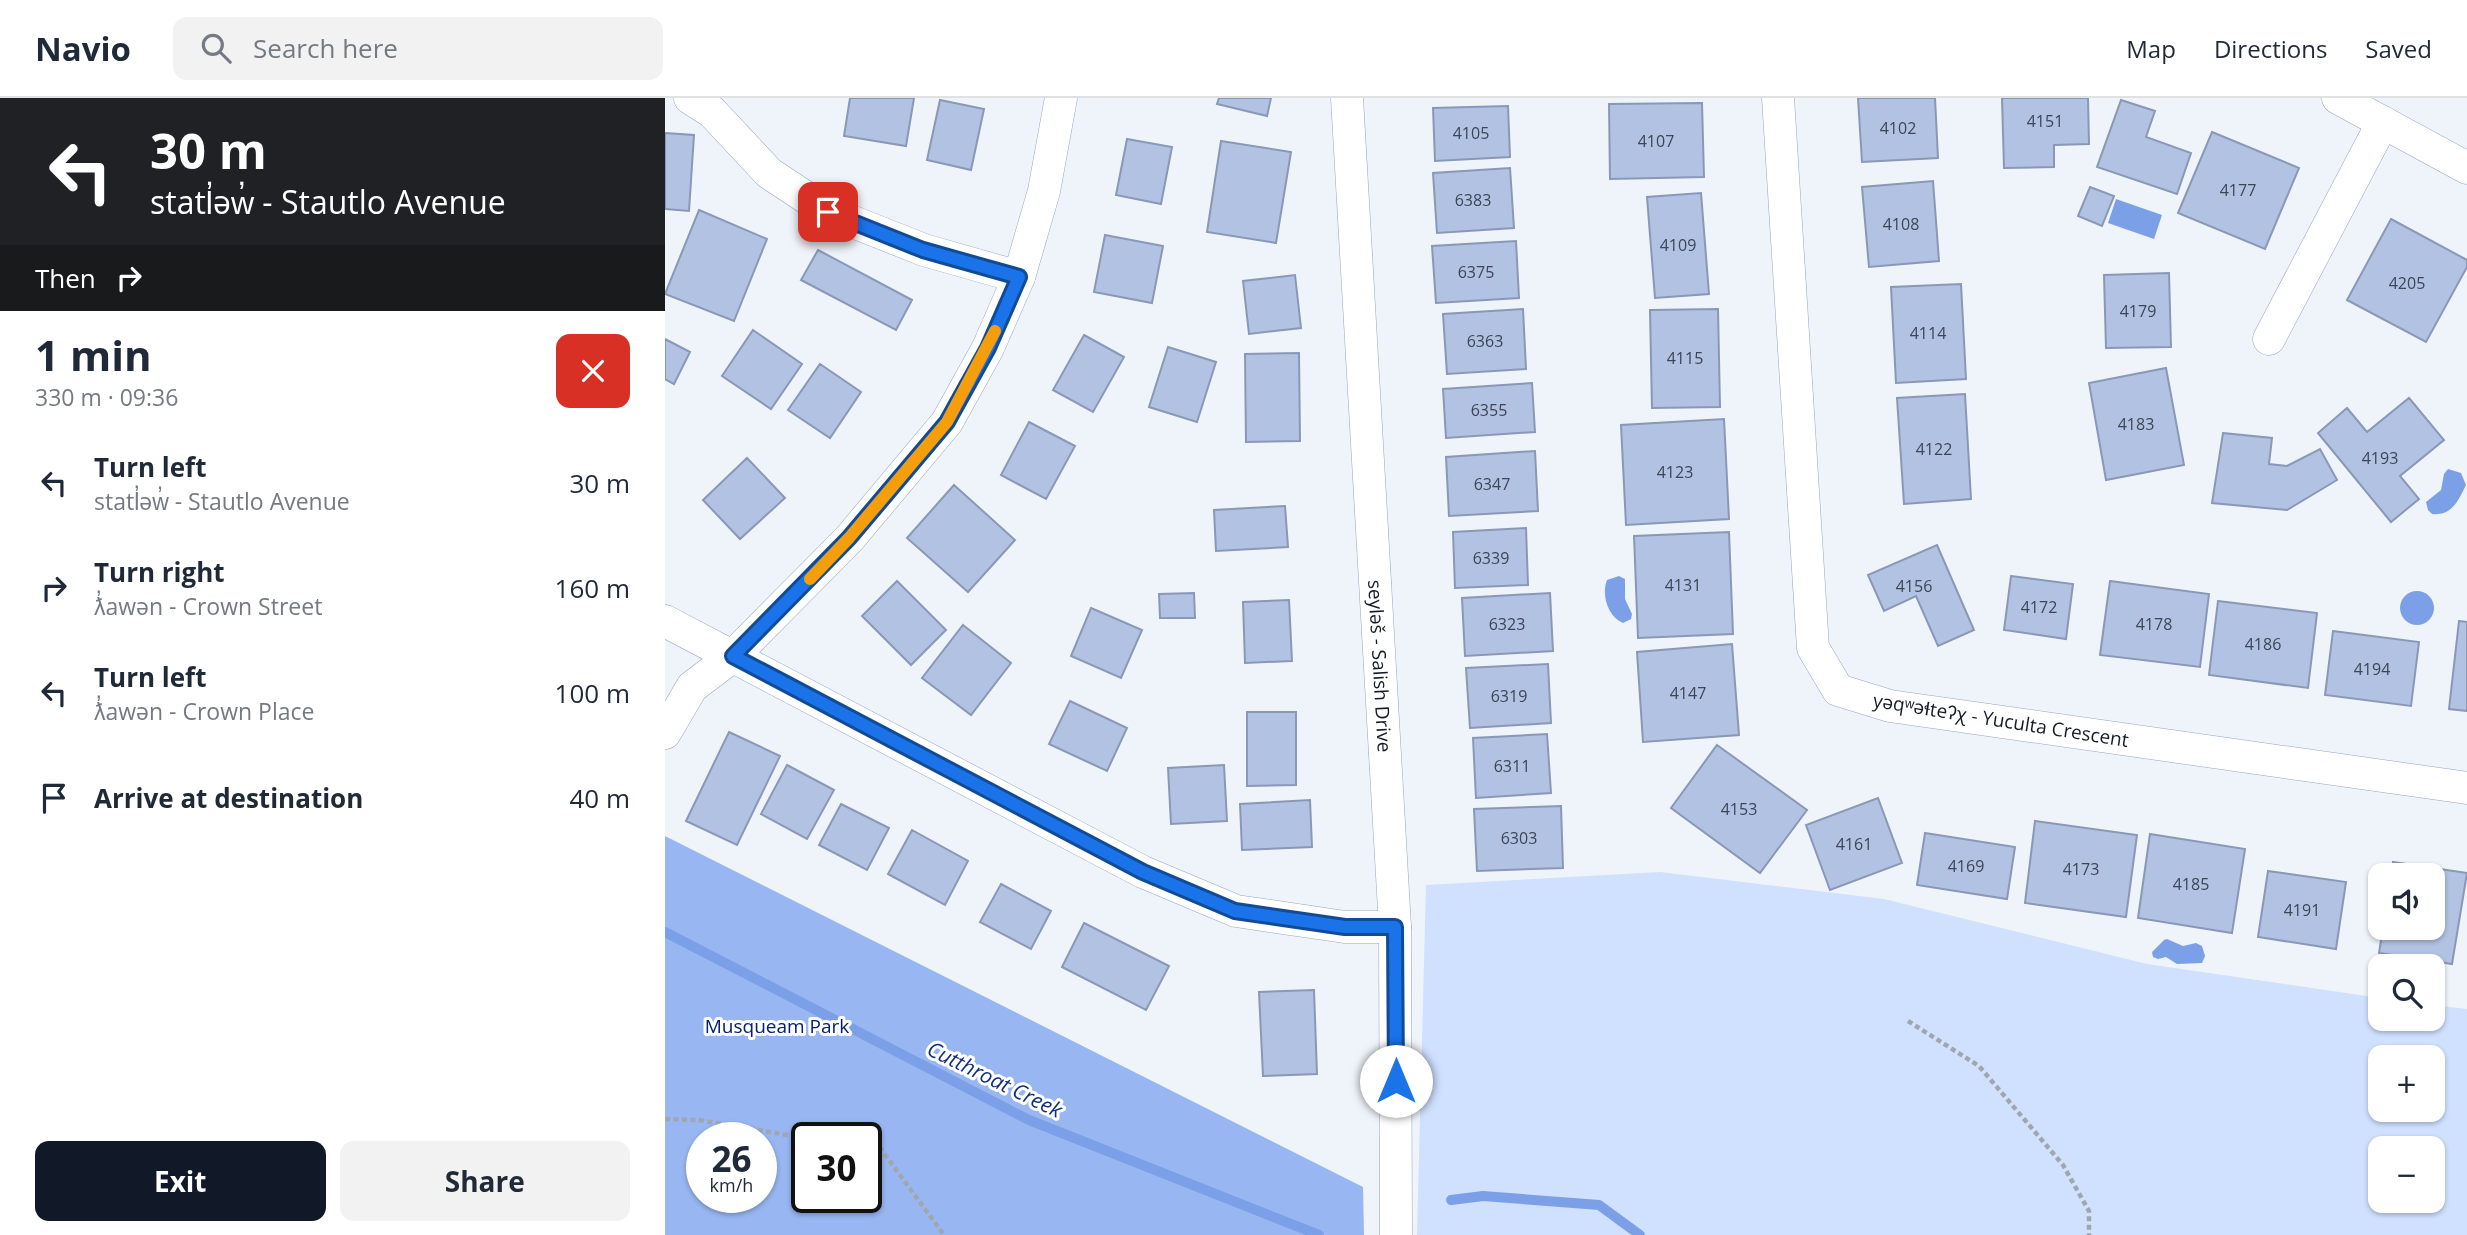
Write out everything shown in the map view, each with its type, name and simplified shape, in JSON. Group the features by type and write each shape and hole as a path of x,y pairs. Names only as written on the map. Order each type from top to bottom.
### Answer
{"street":[{"path":"690,98 712,112 769,173 828,212 923,250 1019,277"},
{"path":"665,733 692,687 733,656 849,538 947,422 988,348 1019,277 1044,191 1061,98"},
{"name":"seyləš - Salish Drive","path":"1346,98 1395,927 1396,1235"},
{"name":"yəqʷəɬteʔχ - Yuculta Crescent","path":"1778,98 1814,648 1838,690 1890,706 2467,788"},
{"path":"2338,98 2467,168"},
{"path":"2269,339 2383,122"},
{"path":"665,621 1143,872 1235,911 1345,927 1395,927"}],"path":[{"path":"1908,1021 1979,1066 2063,1166 2089,1211 2089,1235"},
{"path":"665,1119 699,1120 799,1137 872,1137 944,1235"}],"shaded area":[{"path":"2116,199 2162,215 2154,239 2108,223"},
{"path":"2448,469 2461,473 2466,485 2457,502 2449,510 2432,514 2426,502 2441,490 2444,474"},
{"path":"1619,576 1625,579 1625,599 1632,614 1631,619 1623,623 1613,616 1605,599 1607,580"},
{"path":"2417,591 2429,596 2434,608 2429,620 2417,625 2405,620 2400,608 2405,596"},
{"path":"1660,872 1884,899 2147,964 2368,996 2368,1031 2445,1031 2445,1006 2467,1009 2467,1235 1417,1235 1426,885"},
{"path":"2167,939 2183,946 2196,943 2202,946 2205,956 2202,963 2177,964 2166,957 2153,957 2152,952"}],"green space":[{"name":"Musqueam Park","path":"665,836 1363,1187 1364,1235 665,1235"}],"building":[{"path":"850,98 914,98 906,146 844,136"},
{"path":"1219,98 1271,98 1267,116 1217,104"},
{"path":"1858,98 1935,98 1938,158 1862,162"},
{"path":"2002,98 2088,98 2089,144 2054,145 2054,167 2004,168"},
{"path":"940,100 984,109 971,170 927,160"},
{"path":"2121,100 2155,111 2146,137 2191,153 2177,194 2097,167"},
{"path":"1702,103 1704,177 1610,179 1609,104"},
{"path":"1508,106 1510,157 1435,161 1433,108"},
{"path":"2212,132 2299,168 2265,249 2178,213"},
{"path":"665,133 694,135 689,211 665,209"},
{"path":"1127,139 1172,147 1161,204 1116,195"},
{"path":"1221,141 1291,152 1276,243 1207,232"},
{"path":"1510,168 1514,228 1437,233 1433,173"},
{"path":"1933,181 1939,261 1869,267 1862,187"},
{"path":"2090,187 2114,196 2102,226 2078,216"},
{"path":"1701,193 1709,294 1655,298 1647,197"},
{"path":"699,210 767,239 734,321 665,294"},
{"path":"2391,219 2467,260 2467,267 2426,342 2347,300"},
{"path":"1105,235 1163,246 1152,303 1094,292"},
{"path":"1516,241 1519,298 1436,303 1432,246"},
{"path":"818,250 912,300 896,330 801,280"},
{"path":"2169,273 2171,347 2106,348 2104,275"},
{"path":"1295,275 1301,328 1249,334 1243,281"},
{"path":"1961,284 1966,379 1896,383 1891,287"},
{"path":"1523,309 1526,369 1447,374 1443,314"},
{"path":"1718,309 1720,407 1652,408 1650,310"},
{"path":"753,330 802,364 771,409 722,376"},
{"path":"1084,335 1124,357 1093,412 1053,390"},
{"path":"665,339 690,352 674,384 665,379"},
{"path":"1168,347 1216,362 1197,422 1149,407"},
{"path":"1299,353 1300,441 1246,442 1245,354"},
{"path":"820,364 861,392 830,438 788,410"},
{"path":"2166,368 2184,465 2106,480 2089,383"},
{"path":"1532,383 1535,432 1446,438 1443,389"},
{"path":"1965,394 1971,499 1904,504 1897,398"},
{"path":"2409,398 2444,440 2400,476 2419,499 2391,522 2318,433 2347,408 2367,432"},
{"path":"1724,419 1729,519 1626,525 1621,425"},
{"path":"1029,422 1075,446 1046,499 1001,475"},
{"path":"2223,433 2272,438 2269,464 2287,466 2320,449 2337,480 2287,510 2212,503"},
{"path":"1535,451 1538,511 1449,516 1446,457"},
{"path":"747,458 785,498 740,539 703,500"},
{"path":"954,485 1015,540 968,592 907,538"},
{"path":"1285,506 1288,547 1216,551 1214,510"},
{"path":"1526,528 1528,585 1455,588 1453,532"},
{"path":"1729,532 1733,634 1638,638 1634,536"},
{"path":"1937,545 1974,630 1938,646 1916,596 1884,611 1868,575"},
{"path":"2011,576 2073,584 2066,639 2004,630"},
{"path":"897,581 946,630 911,665 862,616"},
{"path":"2110,581 2209,594 2200,667 2100,655"},
{"path":"1194,593 1195,618 1160,618 1159,594"},
{"path":"1550,593 1553,651 1465,656 1462,598"},
{"path":"1289,600 1292,661 1245,663 1243,602"},
{"path":"2218,601 2317,613 2308,688 2209,675"},
{"path":"1091,608 1142,630 1121,678 1071,656"},
{"path":"2459,621 2467,622 2467,711 2449,709"},
{"path":"963,625 1011,663 971,715 922,678"},
{"path":"2333,631 2419,642 2411,706 2325,695"},
{"path":"1732,644 1739,735 1643,742 1637,652"},
{"path":"1548,664 1551,723 1470,728 1466,668"},
{"path":"1070,701 1127,728 1107,771 1049,744"},
{"path":"1247,712 1296,712 1296,785 1247,786"},
{"path":"729,732 780,756 737,845 686,821"},
{"path":"1547,734 1551,793 1476,798 1473,738"},
{"path":"1717,745 1807,810 1760,873 1671,808"},
{"path":"787,765 834,790 807,839 761,814"},
{"path":"1224,765 1227,821 1171,824 1168,768"},
{"path":"1878,798 1902,863 1830,890 1806,825"},
{"path":"1310,800 1312,847 1242,850 1240,804"},
{"path":"841,804 889,828 867,870 819,845"},
{"path":"1561,806 1563,868 1477,871 1474,809"},
{"path":"2035,821 2137,835 2126,917 2025,903"},
{"path":"912,830 968,861 945,905 888,874"},
{"path":"1925,833 2015,847 2007,899 1917,885"},
{"path":"2150,834 2245,849 2232,933 2138,918"},
{"path":"2445,870 2467,873 2452,964 2445,963 2445,954 2379,953 2381,940 2445,940"},
{"path":"2268,871 2346,882 2336,949 2258,937"},
{"path":"1001,884 1051,911 1031,949 980,922"},
{"path":"1084,923 1169,966 1146,1010 1062,967"},
{"path":"1314,990 1317,1074 1263,1076 1259,992"}],"waterway":[{"name":"Cutthroat Creek","path":"665,932 1029,1120 1319,1235"},
{"name":"Cutthroat Creek","path":"1451,1200 1483,1196 1599,1205 1640,1235"}],"slow traffic":[{"path":"810,579 849,538 947,422 995,331"}],"route":[{"path":"828,212 923,250 1019,277 988,348 947,422 849,538 733,656 1143,872 1235,911 1345,927 1395,927 1396,1081"}]}
